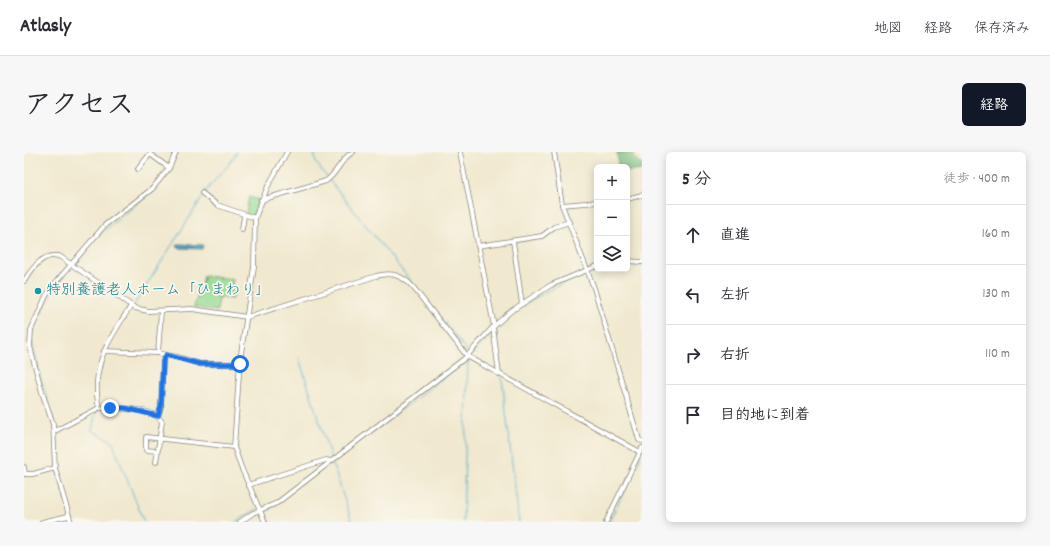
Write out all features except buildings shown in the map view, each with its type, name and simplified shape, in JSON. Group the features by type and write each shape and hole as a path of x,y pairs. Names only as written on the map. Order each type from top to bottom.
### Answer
{"street":[{"path":"71,522 55,468 53,453 55,432 32,355 31,332 46,296 56,282 105,225 152,189 169,168 176,152"},
{"path":"265,522 248,485 234,447 240,364 254,267 255,218 261,200 286,152"},
{"path":"261,200 326,181 331,178 348,153 353,152"},
{"path":"460,152 494,326 499,374"},
{"path":"554,152 562,205 587,269 639,440 642,441"},
{"path":"138,169 150,154 169,168"},
{"path":"202,193 217,205 244,216 255,218"},
{"path":"630,198 642,195"},
{"path":"562,205 594,202"},
{"path":"242,229 244,216"},
{"path":"478,246 542,236 554,227 569,222"},
{"path":"513,241 522,304"},
{"path":"24,281 34,266 46,257 59,256 131,306 143,311 192,309 247,317 376,276 395,274 413,287 467,356 641,450 640,458 606,522"},
{"path":"630,261 642,262"},
{"path":"240,522 259,510 277,503 467,356 494,326 522,304 551,285 594,267"},
{"path":"99,408 96,378 104,351 131,306"},
{"path":"158,352 161,311"},
{"path":"104,351 158,352 200,364 240,364"},
{"path":"158,416 161,407 163,361 166,355"},
{"path":"55,432 99,408 125,408 158,416 162,422 156,462"},
{"path":"157,450 146,450 146,437 234,447"},
{"path":"248,485 326,460 331,461"},
{"path":"24,467 25,474 33,474 55,468"},
{"path":"42,522 68,516"}],"green space":[{"path":"617,152 635,152 634,156 642,165 642,170 630,172 630,164 618,164"},
{"path":"249,197 259,200 253,217 246,214"},
{"path":"204,276 233,279 231,291 235,292 232,299 219,297 217,311 194,307"}],"water":[{"path":"177,244 203,245 202,249 179,248 176,246"}],"waterway":[{"path":"174,160 178,152"},
{"path":"205,193 234,158 237,152"},
{"path":"314,152 316,163 327,177"},
{"path":"154,190 171,169"},
{"path":"329,180 414,285"},
{"path":"100,234 150,193"},
{"path":"134,305 203,196"},
{"path":"75,263 85,251"},
{"path":"630,264 642,266"},
{"path":"495,329 503,320 524,305 547,291 582,274"},
{"path":"57,284 64,276"},
{"path":"33,334 35,326 54,288"},
{"path":"426,300 468,352"},
{"path":"496,328 501,372"},
{"path":"471,355 492,333"},
{"path":"32,341 41,380 56,428"},
{"path":"299,358 331,458"},
{"path":"375,430 469,358"},
{"path":"463,522 468,360"},
{"path":"101,370 102,363"},
{"path":"502,378 519,522"},
{"path":"98,410 95,415 92,431 112,441 144,522"},
{"path":"56,432 56,442"},
{"path":"609,522 641,456"},
{"path":"332,462 352,522"},
{"path":"57,463 67,503"},
{"path":"262,511 264,512 277,505"},
{"path":"236,522 257,509"}],"place":[{"name":"特別養護老人ホーム「ひまわり」","path":"38,291"}],"route":[{"path":"110,408 125,408 158,416 160,414 161,407 163,361 166,355 184,359 196,364 240,364"}]}
